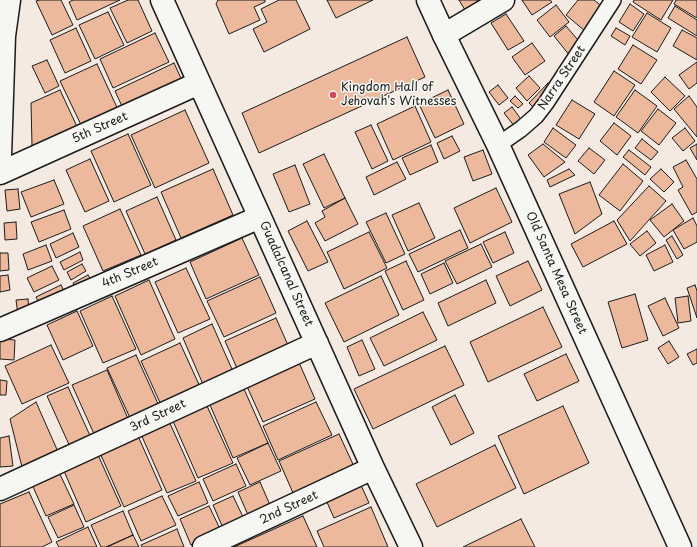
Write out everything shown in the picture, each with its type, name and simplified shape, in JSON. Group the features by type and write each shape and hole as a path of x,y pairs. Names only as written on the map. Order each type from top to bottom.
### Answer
{"street":[{"path":"0,156 4,36 9,0"},
{"name":"Guadalcanal Street","path":"162,0 411,547"},
{"name":"Old Santa Mesa Street","path":"428,0 498,145 680,547"},
{"path":"444,35 503,0"},
{"name":"5th Street","path":"0,173 200,83"},
{"name":"4th Street","path":"0,330 260,217"},
{"name":"3rd Street","path":"0,489 317,343"},
{"name":"2nd Street","path":"204,547 374,468"}],"lane":[{"name":"Narra Street","path":"498,145 521,129 536,116 613,0"}],"building":[{"path":"61,0 73,25 52,35 36,1"},
{"path":"73,0 120,0 77,20 69,2"},
{"path":"128,0 138,0 152,31 127,43 110,8"},
{"path":"218,0 265,0 265,2 254,7 260,20 229,34 216,4"},
{"path":"279,0 296,0 310,29 264,52 253,29 267,22 261,9"},
{"path":"327,0 373,0 336,18"},
{"path":"459,0 477,0 482,8 468,15"},
{"path":"522,0 550,0 552,2 532,15"},
{"path":"578,0 594,0 604,8 585,31 566,15"},
{"path":"634,0 673,0 661,20 633,2"},
{"path":"676,0 697,0 697,18 674,4"},
{"path":"630,4 644,14 633,31 619,22"},
{"path":"556,5 569,22 550,37 537,20"},
{"path":"675,6 697,20 697,36 668,18"},
{"path":"108,12 124,45 95,59 79,25"},
{"path":"647,13 671,28 657,52 632,37"},
{"path":"506,14 524,41 508,50 491,23"},
{"path":"566,26 583,46 570,56 554,36"},
{"path":"76,28 91,61 65,73 50,40"},
{"path":"616,28 630,36 625,45 611,36"},
{"path":"682,30 697,38 697,60 673,46"},
{"path":"155,33 169,62 113,88 100,59"},
{"name":"Kingdom Hall of Jehovah's Witnesses","path":"407,37 425,77 259,153 242,113"},
{"path":"532,43 545,61 525,75 512,57"},
{"path":"633,45 657,60 641,84 618,69"},
{"path":"47,60 59,86 45,93 32,66"},
{"path":"697,62 697,83 689,89 679,75"},
{"path":"174,63 185,87 126,115 115,91"},
{"path":"97,64 120,114 84,131 60,81"},
{"path":"614,71 635,85 614,116 594,102"},
{"path":"529,76 540,88 527,101 516,88"},
{"path":"665,77 685,96 670,111 651,92"},
{"path":"548,83 554,89 535,109 529,103"},
{"path":"498,85 508,98 499,105 489,92"},
{"path":"60,90 80,133 51,146 32,146 31,103"},
{"path":"448,90 464,124 435,138 419,104"},
{"path":"635,90 657,106 638,133 616,117"},
{"path":"515,96 523,104 518,108 510,101"},
{"path":"689,96 697,107 697,137 674,109"},
{"path":"572,100 595,114 579,139 556,125"},
{"path":"415,106 431,142 393,160 377,124"},
{"path":"512,107 523,122 515,127 504,113"},
{"path":"658,109 676,123 659,145 641,131"},
{"path":"185,110 209,163 155,188 131,135"},
{"path":"614,123 631,136 617,155 600,141"},
{"path":"371,125 388,161 372,169 355,132"},
{"path":"553,128 576,145 566,158 544,142"},
{"path":"685,128 695,141 683,151 672,138"},
{"path":"128,134 151,185 114,202 91,151"},
{"path":"452,136 460,151 444,159 437,143"},
{"path":"642,139 658,152 651,160 635,148"},
{"path":"543,144 565,162 544,177 528,155"},
{"path":"697,144 697,160 690,148"},
{"path":"431,145 438,162 410,175 402,158"},
{"path":"589,148 605,160 594,174 578,161"},
{"path":"483,150 492,174 473,181 464,157"},
{"path":"629,150 651,167 645,175 623,157"},
{"path":"324,154 345,198 324,208 303,164"},
{"path":"90,159 109,201 85,212 66,170"},
{"path":"686,160 697,179 697,212 692,215 678,190 683,187 673,167"},
{"path":"397,162 406,179 374,195 366,177"},
{"path":"623,164 643,181 620,211 599,195"},
{"path":"295,165 310,204 289,212 273,174"},
{"path":"213,169 233,215 181,238 161,192"},
{"path":"569,169 575,175 550,187 547,180"},
{"path":"661,169 674,182 664,192 650,179"},
{"path":"54,180 64,204 31,217 21,192"},
{"path":"590,182 602,214 575,234 559,194"},
{"path":"649,186 666,201 630,241 617,220"},
{"path":"496,188 512,222 470,243 454,208"},
{"path":"18,189 20,209 7,211 5,190"},
{"path":"157,197 176,240 145,254 126,211"},
{"path":"345,198 358,224 325,241 315,223 325,217 322,211"},
{"path":"419,203 435,238 408,251 392,215"},
{"path":"672,204 684,221 664,237 650,220"},
{"path":"120,209 141,255 103,271 83,226"},
{"path":"64,210 71,229 39,242 31,222"},
{"path":"386,213 405,254 386,263 366,222"},
{"path":"693,218 697,226 697,242 684,249 673,230"},
{"path":"307,221 328,262 308,271 288,231"},
{"path":"614,221 627,244 583,267 571,244"},
{"path":"16,222 17,239 5,240 4,223"},
{"path":"460,230 468,248 418,272 409,254"},
{"path":"647,231 656,243 640,256 630,244"},
{"path":"369,232 387,268 344,289 327,252"},
{"path":"505,232 514,253 493,263 483,242"},
{"path":"73,233 79,247 56,258 50,244"},
{"path":"672,236 683,255 677,259 666,240"},
{"path":"242,238 259,275 206,299 190,262"},
{"path":"481,244 492,267 457,284 445,261"},
{"path":"46,245 52,261 28,270 23,254"},
{"path":"665,245 673,262 654,271 646,255"},
{"path":"80,252 83,260 64,270 60,262"},
{"path":"0,253 8,253 9,270 0,271"},
{"path":"406,261 424,300 403,310 385,271"},
{"path":"528,261 542,290 510,306 496,276"},
{"path":"444,263 453,283 430,294 421,274"},
{"path":"82,264 86,271 71,280 67,272"},
{"path":"52,266 59,280 34,292 27,278"},
{"path":"186,268 210,319 178,333 155,282"},
{"path":"8,275 10,290 0,292 0,276"},
{"path":"88,275 94,285 79,294 73,283"},
{"path":"381,276 399,315 344,342 325,303"},
{"path":"260,277 276,313 224,337 207,301"},
{"path":"149,280 175,339 141,355 115,296"},
{"path":"486,280 496,303 448,326 438,303"},
{"path":"61,285 67,297 42,309 36,297"},
{"path":"695,285 697,291 697,318 687,288"},
{"path":"635,294 648,340 622,348 608,302"},
{"path":"112,296 136,349 103,363 80,311"},
{"path":"688,296 691,321 678,323 675,298"},
{"path":"665,298 679,328 663,336 648,306"},
{"path":"28,299 29,314 18,315 16,300"},
{"path":"543,307 562,347 488,382 470,342"},
{"path":"77,311 93,346 63,360 47,325"},
{"path":"423,312 437,340 384,366 370,338"},
{"path":"276,318 291,352 240,375 225,341"},
{"path":"212,324 235,376 205,389 183,338"},
{"path":"0,339 15,340 14,360 0,359"},
{"path":"362,340 375,369 359,376 347,347"},
{"path":"669,341 679,357 668,364 658,348"},
{"path":"180,343 201,389 162,407 141,361"},
{"path":"51,345 69,383 22,404 5,366"},
{"path":"445,346 464,385 373,429 354,389"},
{"path":"697,349 697,363 693,365 687,354"},
{"path":"566,354 579,381 537,401 524,374"},
{"path":"136,355 159,406 131,420 107,368"},
{"path":"297,358 315,399 263,422 245,382"},
{"path":"107,370 129,421 95,436 72,385"},
{"path":"0,380 7,381 6,395 0,395"},
{"path":"68,387 92,440 71,449 47,396"},
{"path":"244,389 268,443 233,458 210,405"},
{"path":"455,395 474,433 451,445 432,407"},
{"path":"36,402 59,454 23,471 10,419"},
{"path":"316,402 332,435 278,460 263,426"},
{"path":"207,406 233,463 198,478 173,421"},
{"path":"563,406 589,463 524,494 498,436"},
{"path":"168,419 196,481 167,493 140,432"},
{"path":"339,434 358,475 297,502 279,461"},
{"path":"9,436 13,466 0,467 0,438"},
{"path":"138,436 162,490 124,507 100,453"},
{"path":"268,443 281,471 250,485 237,458"},
{"path":"495,445 516,488 437,527 416,484"},
{"path":"98,455 121,506 86,522 64,471"},
{"path":"236,464 246,486 213,501 203,479"},
{"path":"57,468 74,504 46,516 30,480"},
{"path":"199,482 208,503 178,516 168,496"},
{"path":"260,482 270,505 248,515 238,492"},
{"path":"361,485 369,503 334,518 326,500"},
{"path":"29,492 52,542 42,547 0,547 0,504"},
{"path":"162,496 176,525 141,541 128,511"},
{"path":"233,496 244,519 223,528 213,505"},
{"path":"74,505 84,527 58,538 48,517"},
{"path":"209,506 221,531 191,545 180,519"},
{"path":"371,507 388,547 324,547 317,531"},
{"path":"123,511 133,535 107,547 101,547 91,525"},
{"path":"303,516 317,547 234,547"},
{"path":"521,519 535,547 463,547"},
{"path":"88,527 97,547 59,547 56,542"},
{"path":"177,529 184,547 142,547 141,545"},
{"path":"133,535 139,547 106,547"}],"place":[{"name":"Kingdom Hall of Jehovah's Witnesses","path":"333,95"}]}
